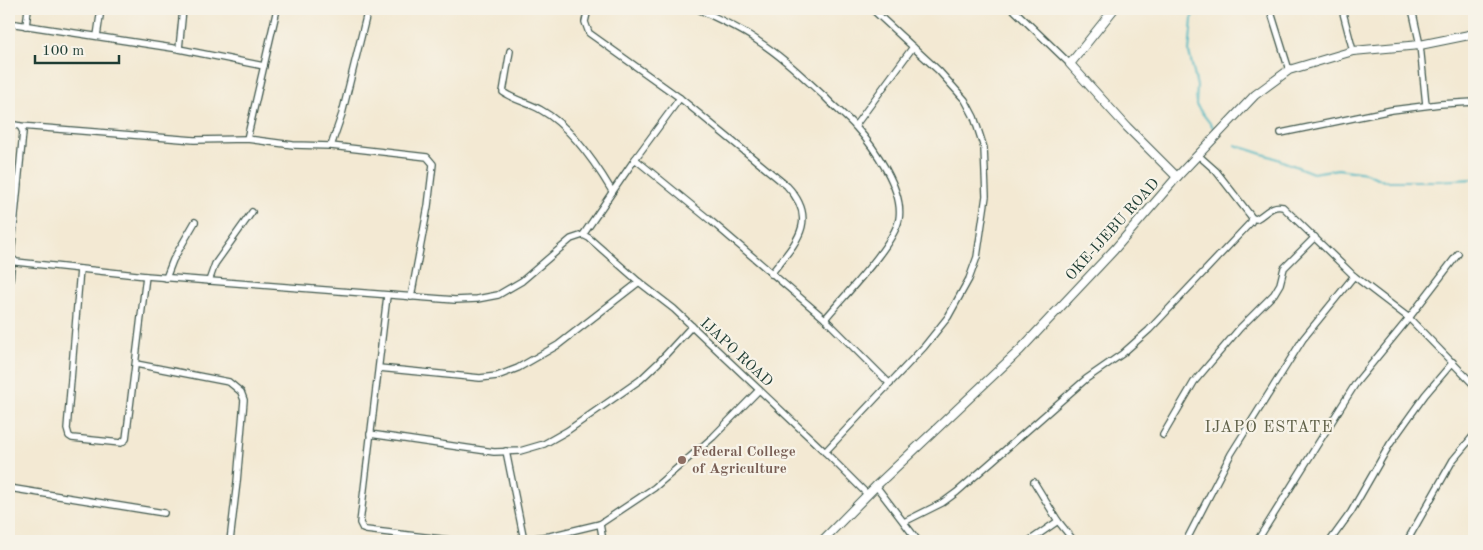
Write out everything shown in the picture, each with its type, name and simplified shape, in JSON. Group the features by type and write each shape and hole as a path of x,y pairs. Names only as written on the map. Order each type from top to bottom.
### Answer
{"main road":[{"path":"1114,9 1070,64 1127,127 1177,177"},
{"name":"OKE-IJEBU ROAD","path":"822,541 876,486 1020,350 1114,250 1177,177 1254,95 1289,70 1352,51 1420,45 1474,34"}],"street":[{"path":"26,26 28,9"},
{"path":"97,36 101,9"},
{"path":"179,49 183,9"},
{"path":"247,139 277,9"},
{"path":"331,146 342,114 368,9"},
{"path":"588,9 584,22 589,33 680,98 787,186 796,196 803,210 804,220 801,232 771,274"},
{"path":"698,9 750,36 785,60 855,126 889,176 900,206 898,222 881,252 825,319"},
{"path":"825,452 924,347 948,317 960,297 977,257 986,196 984,148 974,117 965,100 913,46 872,9"},
{"path":"1013,9 1070,64"},
{"path":"1270,9 1289,70"},
{"path":"1342,9 1352,51"},
{"path":"1412,9 1420,45 1426,105"},
{"path":"9,23 179,49 264,66"},
{"path":"855,126 913,46"},
{"path":"510,51 503,92 542,110 554,119 572,136 596,164 612,192"},
{"path":"12,260 16,262 166,278 388,296 455,300 498,296 522,281 571,239 583,235 680,98"},
{"path":"1280,132 1426,105 1474,102"},
{"path":"9,124 194,140 247,139 427,157 431,160 432,164 428,206 411,297"},
{"path":"9,289 12,260 11,228 23,132 20,126"},
{"path":"1198,155 1216,171 1252,218"},
{"path":"635,159 711,221 825,319 890,384"},
{"path":"1252,218 1256,219 1270,208 1280,206 1315,237 1354,276 1410,318 1474,385"},
{"path":"210,281 215,264 252,212"},
{"path":"904,522 942,503 958,492 1086,379 1122,354 1149,330 1251,222 1252,218"},
{"path":"166,278 173,260 195,222"},
{"name":"IJAPO ROAD","path":"583,235 674,309 868,495"},
{"path":"1162,435 1194,382 1240,328 1274,294 1280,284 1284,268 1315,237"},
{"path":"1257,541 1356,383 1369,365 1410,318 1458,254"},
{"path":"80,269 67,429 69,436 72,438 124,442 127,437 146,276"},
{"path":"1186,541 1231,454 1303,339 1354,276"},
{"path":"379,368 480,378 497,376 518,368 558,345 639,282"},
{"path":"388,296 360,523 363,529 366,530 458,541"},
{"path":"370,434 494,452 520,451 544,444 567,431 640,380 692,326"},
{"path":"1330,541 1354,508 1390,444 1425,395 1453,362"},
{"path":"136,364 229,382 241,392 244,400 230,541"},
{"path":"512,541 550,536 600,524 654,488 713,437 759,390"},
{"path":"1407,541 1453,460 1474,435"},
{"path":"506,451 524,540"},
{"path":"1034,482 1058,521 1074,541"},
{"path":"876,486 918,541"},
{"path":"9,488 164,513"},
{"path":"1028,541 1058,521"},
{"path":"600,524 603,541"}],"waterway":[{"path":"1193,9 1189,52 1197,86 1196,105 1216,131"},
{"path":"1235,145 1313,173 1338,169 1366,173 1384,181 1474,179"}],"place":[{"name":"Federal College of Agriculture","path":"682,460"}],"district":[{"name":"IJAPO ESTATE","path":"1269,426"}]}
